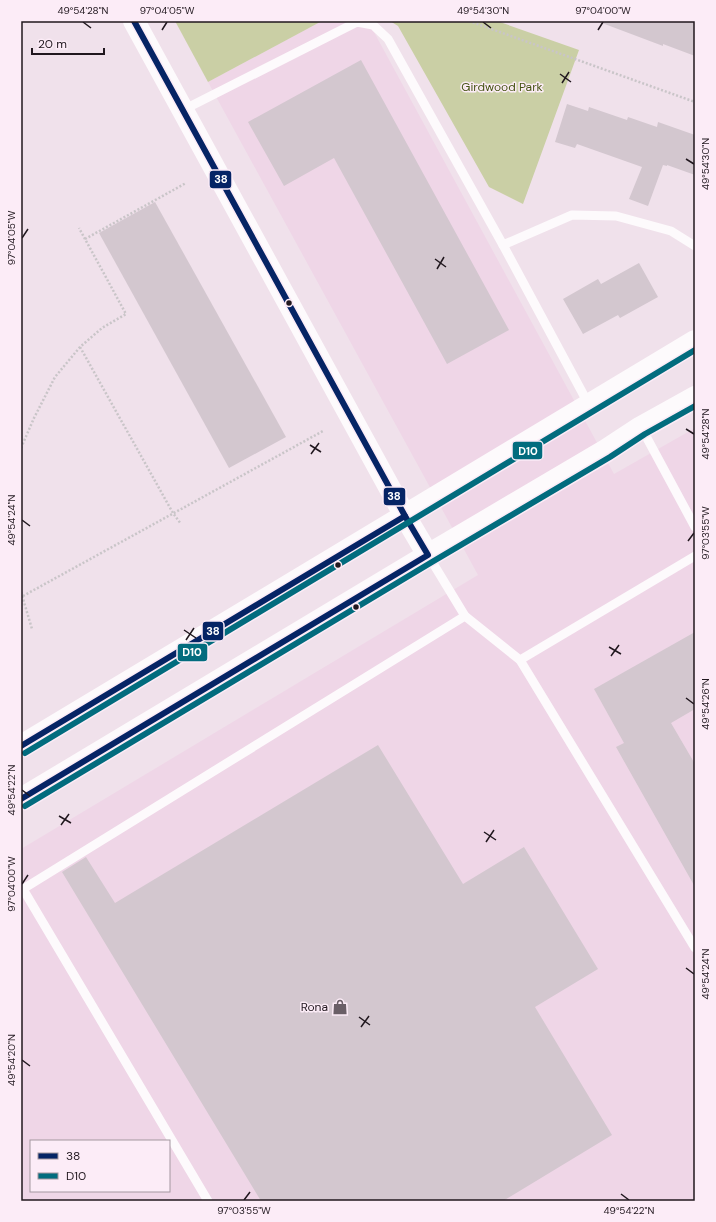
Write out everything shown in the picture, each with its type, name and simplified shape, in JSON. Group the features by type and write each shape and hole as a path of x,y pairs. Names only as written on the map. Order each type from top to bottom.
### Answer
{"street":[{"path":"134,21 405,516 428,555"},
{"path":"21,746 695,341"},
{"path":"21,799 606,450 641,427 695,397"}],"lane":[{"path":"183,110 356,22 373,25 388,39 503,245 589,405"},
{"path":"503,245 572,215 616,216 671,231 695,246"},
{"path":"641,427 695,527"},
{"path":"428,555 466,616 520,660 695,948"},
{"path":"520,660 695,556"},
{"path":"208,1201 23,889 466,616"}],"path":[{"path":"469,21 695,102"},
{"path":"85,239 186,183"},
{"path":"21,448 34,418 55,377 80,347 102,328 126,314 79,228"},
{"path":"80,347 173,513 181,524"},
{"path":"23,596 323,430"},
{"path":"21,592 32,629"}],"shaded area":[{"path":"322,21 368,21 614,474 695,428 695,1201 21,1201 21,849 478,575 208,82"}],"green space":[{"path":"175,21 322,21 208,82"},
{"name":"Girdwood Park","path":"390,21 497,21 579,50 523,204 489,187 398,26"}],"building":[{"path":"602,21 695,21 695,56 663,44 663,46 602,23"},
{"path":"361,60 509,330 447,364 334,158 284,186 248,122"},
{"path":"567,104 588,111 589,107 627,120 628,117 657,127 658,122 695,135 695,175 663,165 648,206 629,199 642,167 577,144 575,148 555,142"},
{"path":"155,202 286,437 229,468 99,233"},
{"path":"639,263 658,297 620,318 618,315 583,334 563,299 598,279 601,284"},
{"path":"695,632 695,709 671,723 695,764 695,887 616,747 624,743 594,689"},
{"path":"378,745 463,884 524,847 598,969 535,1007 612,1135 503,1201 261,1201 62,872 86,857 115,903"}],"transit line":[{"name":"38","path":"21,799 428,555 405,516 134,21"},
{"name":"D10","path":"25,753 695,350"},
{"name":"D10","path":"25,806 610,457 645,434 695,406"},
{"name":"38","path":"21,746 405,516"}],"place":[{"name":"Rona","path":"340,1007"}]}
